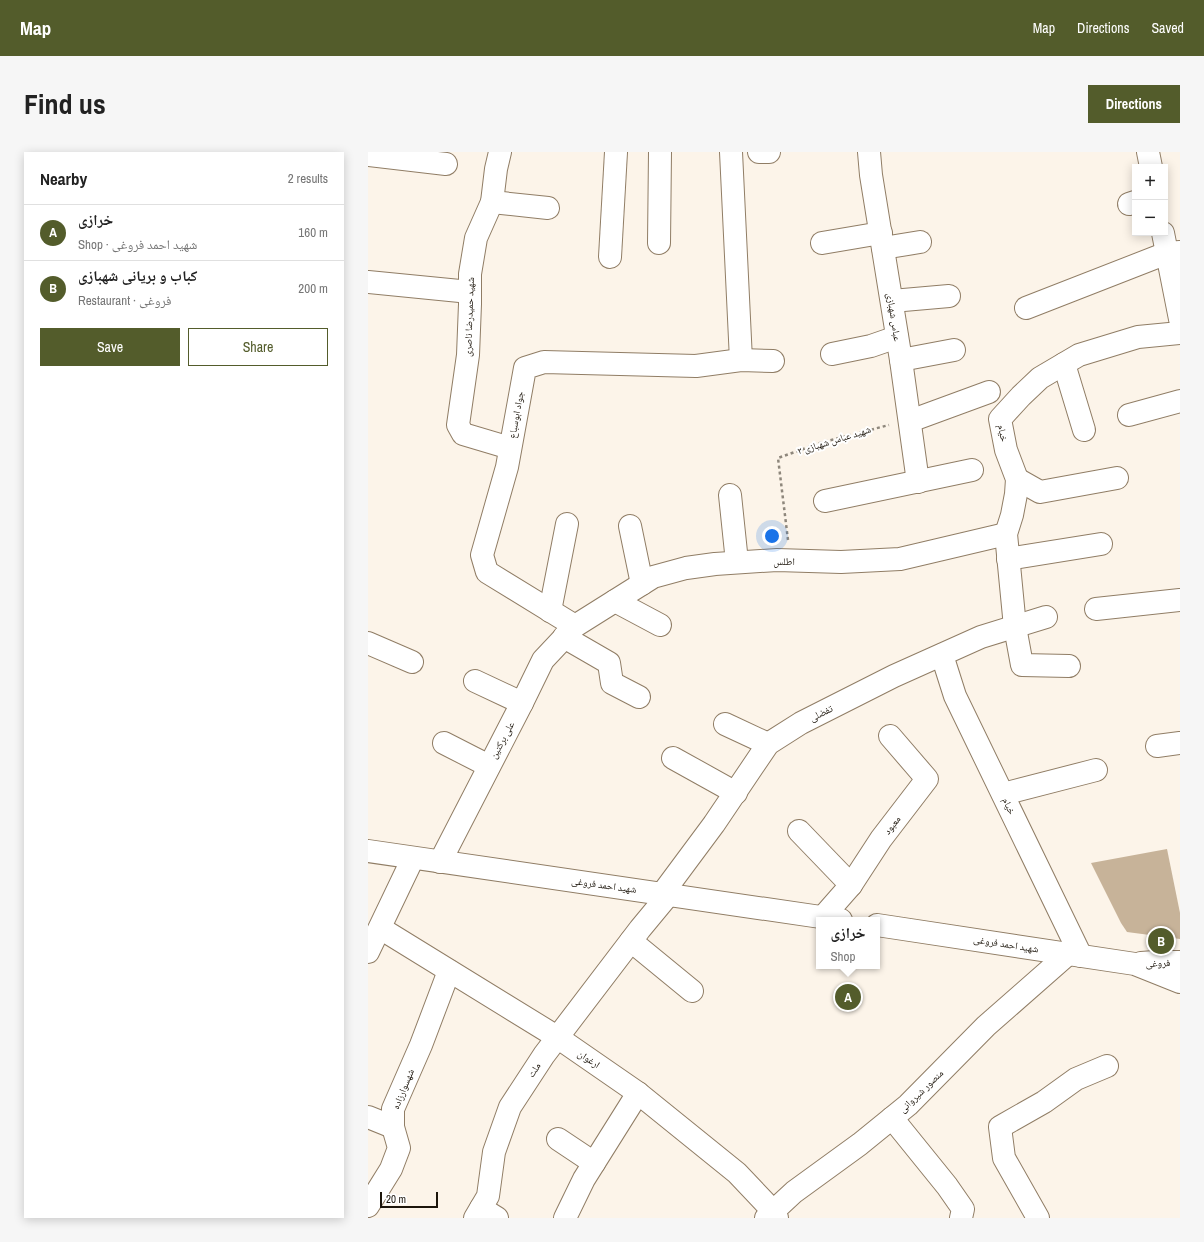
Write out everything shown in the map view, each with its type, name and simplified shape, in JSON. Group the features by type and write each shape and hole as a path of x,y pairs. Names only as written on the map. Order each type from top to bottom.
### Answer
{"street":[{"name":"شهید حمیدرضا ناصری","path":"500,152 496,169 492,202 476,238 470,274 468,355 458,425 463,434 510,448"},
{"path":"610,257 616,152"},
{"path":"659,243 660,152"},
{"path":"731,152 741,360"},
{"path":"759,152 769,152"},
{"name":"عباس شهبازی","path":"869,152 871,175 892,301 918,482"},
{"path":"1148,152 1150,164"},
{"path":"368,155 446,164"},
{"path":"492,202 548,208"},
{"path":"822,244 882,241 920,242"},
{"path":"1026,308 1170,246 1180,319"},
{"path":"368,282 470,292"},
{"path":"892,301 949,296"},
{"name":"خیام","path":"1069,666 1022,665 1015,627 1006,534 1012,515 1017,479 1006,450 1000,419 1040,378 1079,355 1138,336 1180,333"},
{"path":"832,354 871,346 897,337"},
{"path":"901,360 954,350"},
{"name":"جواد ابوسباع","path":"639,697 612,684 609,663 569,631 550,611 487,572 482,555 507,467 525,368 544,362 696,366 741,360 774,361"},
{"path":"1064,364 1084,430"},
{"path":"910,420 989,392"},
{"path":"1129,415 1180,401"},
{"path":"825,501 972,470"},
{"path":"1017,479 1040,492 1116,478"},
{"path":"730,495 737,562"},
{"path":"550,611 567,524"},
{"path":"630,526 642,584"},
{"name":"اطلس","path":"569,631 653,577 686,568 737,562 777,560 841,562 900,559 1006,534"},
{"path":"1008,560 1101,544"},
{"path":"1096,609 1180,600"},
{"path":"615,601 660,625"},
{"name":"تفضلی","path":"666,894 768,744 801,723 894,676 981,637 1046,617"},
{"name":"علی برکتین","path":"440,862 522,703 542,660 569,631"},
{"path":"369,647 412,662"},
{"name":"خیام","path":"942,655 955,696 1003,794 1075,955"},
{"path":"475,681 522,703"},
{"path":"725,724 768,744"},
{"name":"معبود","path":"833,917 851,885 881,839 928,779 890,736"},
{"path":"444,743 489,766"},
{"path":"1157,746 1180,743"},
{"path":"673,758 736,793"},
{"path":"1003,794 1096,770"},
{"path":"799,830 851,885"},
{"name":"شهید احمد فروغی","path":"368,851 819,917"},
{"path":"368,952 413,858"},
{"name":"ملت","path":"484,1215 494,1152 510,1107 557,1037 666,894"},
{"name":"شهید احمد فروغی","path":"880,925 1135,964"},
{"name":"ارغوان","path":"380,928 557,1037 638,1093 737,1173 772,1216"},
{"path":"631,941 692,991"},
{"name":"منصور شیروانی","path":"772,1216 794,1192 860,1144 908,1105 986,1026 1075,955"},
{"name":"فروغی","path":"1135,964 1180,962"},
{"name":"فروغی","path":"1135,964 1180,982"},
{"name":"شهسوارزاده","path":"368,1206 392,1168 399,1148 393,1127 393,1109 421,1045 449,971"},
{"path":"1038,1218 1004,1158 1000,1126 1044,1102 1076,1080 1107,1066"},
{"path":"565,1218 584,1179 638,1093"},
{"path":"368,1117 393,1127"},
{"path":"892,1118 947,1186 963,1209 961,1218"},
{"path":"558,1139 594,1163"},
{"path":"368,1213 378,1218"}],"path":[{"name":"شهید عباس شهبازی ۲","path":"791,560 778,458 820,443 910,420"}],"building":[{"path":"1167,849 1180,913 1180,939 1127,932 1091,863"}],"place":[{"name":"کباب و بریانی شهبازی","path":"1161,941"},
{"name":"خرازی","path":"848,997"}]}
